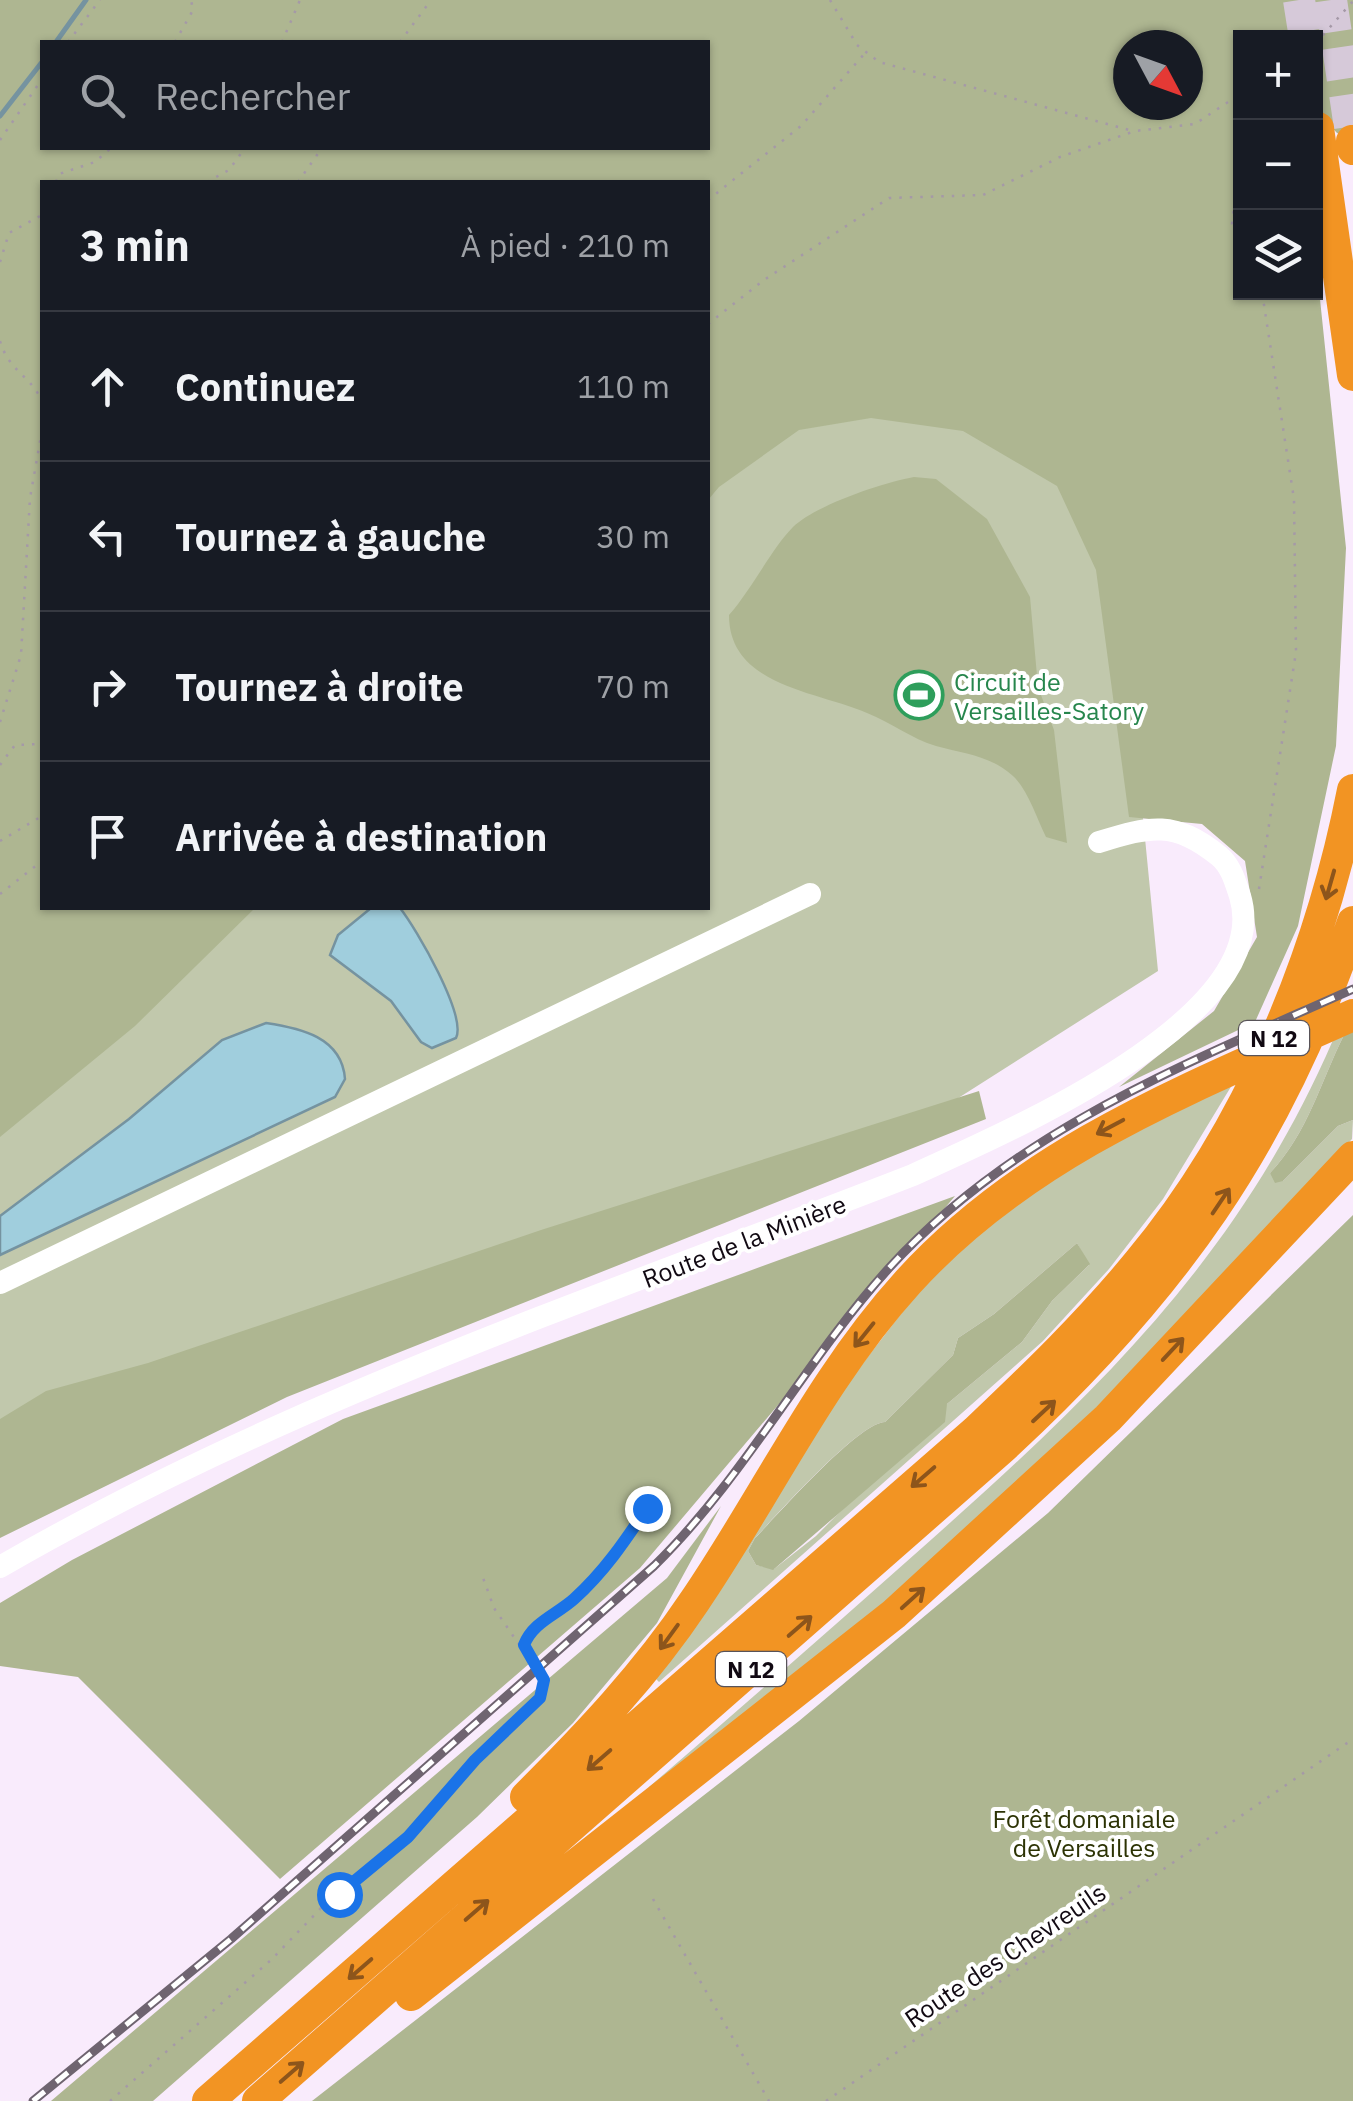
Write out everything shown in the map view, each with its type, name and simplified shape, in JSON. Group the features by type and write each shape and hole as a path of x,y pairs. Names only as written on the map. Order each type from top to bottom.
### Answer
{"highway":[{"path":"1323,163 1353,375"},
{"name":"N 12","path":"208,2101 976,1431 1038,1372 1141,1260 1217,1150 1276,1034 1326,900 1353,790"},
{"name":"N 12","path":"258,2101 1000,1450 1117,1336 1205,1226 1276,1111 1314,1026 1353,922"},
{"path":"486,1859 512,1811 599,1722 665,1644 722,1560 818,1396 910,1281 973,1220 1043,1166 1109,1127 1353,1015"},
{"path":"325,2043 376,2023 894,1614 1108,1418 1353,1157"}],"street":[{"path":"1099,842 1149,827 1170,828 1206,846 1226,862 1244,911"},
{"path":"0,1282 810,894"},
{"name":"Route de la Minière","path":"0,1568 114,1501 275,1426 913,1175 1012,1128 1104,1077 1184,1020 1219,984 1239,948 1244,911"}],"path":[{"path":"70,40 100,0"},
{"path":"176,40 193,10 191,0"},
{"path":"283,40 300,0"},
{"path":"401,40 431,0"},
{"path":"830,0 856,45 879,62 1136,131"},
{"path":"1323,35 1353,0"},
{"path":"710,198 801,126 866,52"},
{"path":"0,140 40,82"},
{"path":"710,322 764,280 889,198 983,195 1060,157 1136,131 1196,124 1233,99"},
{"path":"57,180 59,174 94,162 109,150"},
{"path":"210,180 228,170 243,150"},
{"path":"299,180 321,150"},
{"path":"0,262 9,233 40,216"},
{"path":"1244,911 1260,887 1296,652 1294,499 1263,300"},
{"path":"0,341 13,370 28,380 40,399"},
{"path":"0,722 21,655 30,498 40,441"},
{"path":"0,765 14,745 40,744"},
{"path":"0,840 40,817"},
{"path":"0,894 40,863"},
{"path":"527,1657 524,1645 529,1632 575,1598 619,1552 655,1498"},
{"path":"103,2101 111,2100 271,1960 324,1905 408,1837 475,1760 540,1698 544,1680 494,1608 482,1575"},
{"name":"Route des Chevreuils","path":"826,2101 1353,1738"},
{"path":"654,1899 769,2101"}],"green space":[{"path":"0,0 1353,0 1353,140 1323,120 1323,30 1233,30 1233,300 1320,300 1346,548 1336,746 1298,926 1255,1022 1119,1087 1214,1011 1257,937 1245,861 1202,824 1129,817 1096,570 1057,486 963,431 871,418 799,430 719,487 710,498 710,180 40,180 40,910 253,910 135,1026 0,1137"},
{"name":"Circuit de Versailles-Satory","path":"1089,266 1158,971 875,1151 0,1445 0,1036 161,910 710,910 710,480 766,436"},
{"path":"914,477 936,479 987,519 1030,597 1038,687 1054,730 1067,843 1046,837 1023,789 1004,769 976,756 927,743 867,713 779,682 743,657 733,639 729,615 793,527 833,503"},
{"path":"1353,1031 1353,1120 1338,1126 1283,1181 1275,1183 1270,1173 1304,1124 1344,1035"},
{"path":"1344,1035 1304,1124 1270,1173 1283,1181 1338,1126 1353,1120 1352,1139 1120,1390 972,1531 654,1793 649,1787 987,1490 1158,1318 1253,1190 1295,1118 1333,1040"},
{"path":"1232,1085 1163,1199 1109,1269 1043,1341 659,1682 655,1678 806,1437 941,1262 1083,1153","holes":["1077,1243 1089,1265 1052,1301 1022,1342 947,1404 816,1536 774,1569 756,1565 748,1551 755,1538 838,1453 856,1437 885,1422 953,1355 958,1338 994,1314"]},
{"path":"979,1091 986,1119 287,1397 0,1538 0,1419 46,1391 148,1363 541,1230"},
{"path":"955,1196 640,1568 280,1879 78,1677 0,1666 0,1603 72,1560 343,1419"},
{"name":"Forêt domaniale de Versailles","path":"1353,1215 1353,2101 312,2101 799,1721 1048,1513"},
{"path":"1077,1243 1090,1264 1052,1301 1022,1342 947,1404 945,1422 773,1570 756,1565 748,1551 755,1538 818,1472 857,1437 885,1422 953,1355 958,1338 994,1314"},
{"path":"721,1506 657,1623 573,1723 477,1817 153,2101 51,2101 667,1578"}],"water":[{"path":"369,910 401,910 447,992 454,1011 456,1038 432,1048 421,1042 391,1001 330,955 338,935"},
{"path":"266,1023 305,1032 328,1044 342,1065 345,1079 335,1097 0,1255 0,1216 129,1119 222,1040"}],"waterway":[{"path":"57,40 86,0"},
{"path":"0,116 40,65"}],"tunnel":[{"path":"1299,0 1304,30"},
{"path":"1331,0 1352,141"}],"railway":[{"path":"33,2101 231,1939 654,1566 717,1495 858,1304 939,1219 992,1176 1106,1104 1353,989"}],"place":[{"name":"Circuit de Versailles-Satory","path":"919,695"}],"route":[{"path":"339,1894 408,1837 475,1760 540,1698 545,1690 544,1680 527,1657 524,1645 529,1632 575,1598 619,1552 647,1508"}]}
